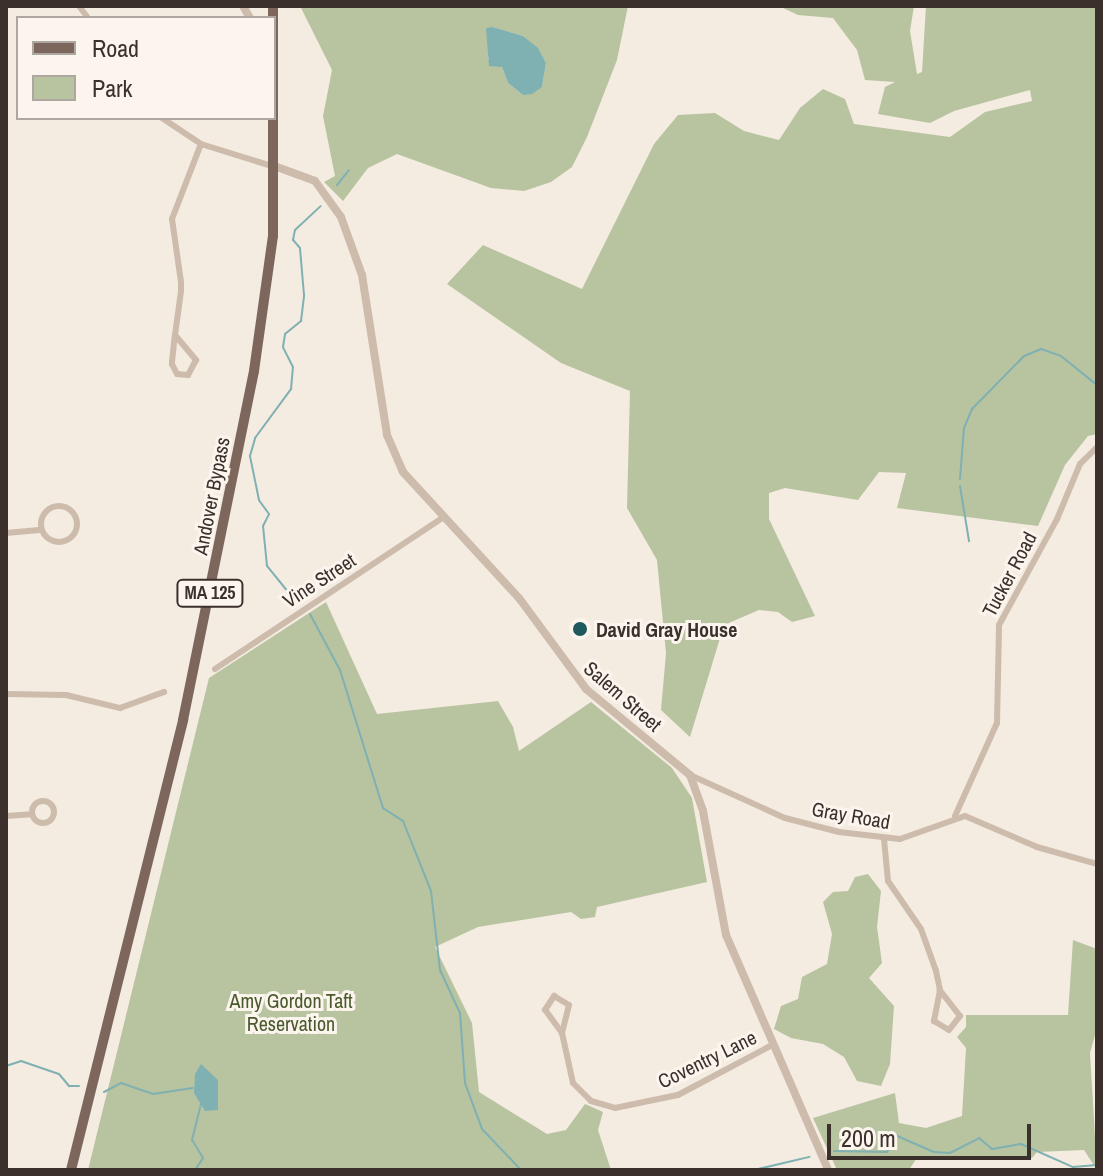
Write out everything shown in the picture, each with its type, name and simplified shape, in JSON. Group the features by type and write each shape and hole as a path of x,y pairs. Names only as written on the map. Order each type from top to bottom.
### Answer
{"main road":[{"name":"Andover Bypass","path":"71,1170 183,720 227,514 268,275 277,167 276,102"}],"street":[{"path":"165,120 201,144 277,167"},
{"path":"175,335 196,360 188,375 172,367 175,335 181,282 172,219 201,144"},
{"name":"Salem Street","path":"277,167 315,181 341,217 362,275 387,435 403,472 441,519 519,598 586,689 690,775"},
{"name":"Tucker Road","path":"955,816 997,723 997,630 1057,519 1080,464 1097,447"},
{"path":"54,506 65,507 76,517 75,533 65,541 49,540 42,530 42,515 54,506"},
{"name":"Vine Street","path":"215,669 441,519"},
{"path":"6,533 42,530"},
{"path":"6,694 66,695 120,708 164,692"},
{"path":"690,775 703,811 726,935 828,1170"},
{"name":"Gray Road","path":"690,775 785,818 884,839 927,832 955,816"},
{"path":"6,816 32,814"},
{"path":"955,816 976,818 1015,838 1097,864"},
{"path":"884,839 888,881 921,929 940,990 959,1013 952,1030 941,1029 934,1021 940,990"},
{"name":"Coventry Lane","path":"562,1033 569,1007 556,996 548,1000 545,1010 562,1033 576,1087 595,1103 615,1108 678,1095 772,1045"}],"green space":[{"path":"300,6 628,6 617,60 572,167 551,182 524,191 491,188 397,154 368,168 343,201 324,182 335,176 323,116 332,70","holes":["493,27 523,36 538,49 546,63 542,87 523,95 508,83 502,67 488,59"]},
{"path":"779,6 914,6 910,31 917,74 922,72 926,6 1097,6 1097,434 1088,436 1065,465 1038,526 897,508 906,473 879,472 858,500 785,488 769,493 769,519 815,616 792,622 778,612 759,610 724,625 690,737 661,710 666,653 657,560 627,508 630,391 561,363 447,284 483,245 582,289 654,144 678,115 715,113 744,131 779,140 800,108 823,89 845,99 854,124 950,137 985,112 1032,101 1030,90 954,111 930,123 878,114 885,87 895,82 865,80 857,50 833,18 798,15"},
{"name":"Amy Gordon Taft Reservation","path":"326,602 377,714 498,701 513,727 519,751 591,702 672,768 692,798 707,882 597,907 595,917 581,919 571,912 478,927 435,947 472,1023 479,1092 547,1134 566,1130 585,1104 603,1112 598,1130 611,1170 88,1170 209,678"},
{"path":"868,874 881,891 877,927 882,963 869,978 894,1006 890,1064 881,1086 857,1081 844,1057 823,1044 791,1038 774,1029 781,1006 798,999 802,977 827,964 832,934 823,902 833,892 848,891 855,877"},
{"path":"1073,940 1097,949 1097,1028 1090,1053 1097,1170 1084,1150 1037,1152 1032,1158 918,1156 909,1170 837,1170 813,1118 895,1093 899,1123 926,1128 962,1116 966,1048 957,1037 966,1027 966,1015 1068,1015"}],"water":[{"path":"493,27 523,36 538,48 546,63 542,87 532,94 523,95 508,83 502,67 489,66 486,28"},
{"path":"201,1064 218,1080 218,1110 205,1111 194,1093 195,1074"}],"waterway":[{"path":"337,185 349,170"},
{"path":"297,603 267,566 263,526 269,514 259,500 250,456 255,438 291,389 293,367 283,347 285,334 301,321 304,295 300,248 293,240 295,230 321,206"},
{"path":"960,479 964,428 972,409 1024,356 1041,349 1061,356 1097,385"},
{"path":"960,486 969,541"},
{"path":"310,614 340,670 383,808 403,821 431,891 440,970 460,1013 465,1083 482,1129 521,1170"},
{"path":"6,1066 21,1061 59,1074 69,1086 79,1086"},
{"path":"104,1092 121,1083 153,1094 193,1088"},
{"path":"195,1170 203,1158 192,1140 201,1103"},
{"path":"834,1151 887,1152 895,1135 934,1152 950,1153 979,1138 992,1149 1021,1144 1073,1167 1097,1165"},
{"path":"754,1170 809,1157"}],"place":[{"name":"David Gray House","path":"580,629"}]}
